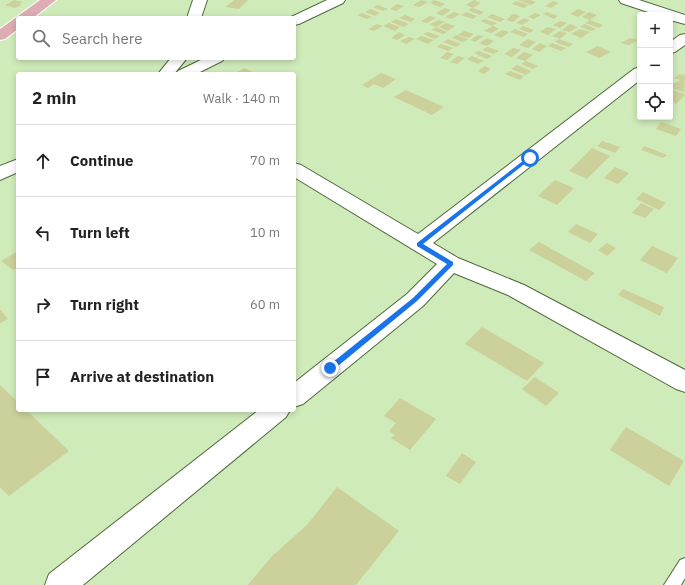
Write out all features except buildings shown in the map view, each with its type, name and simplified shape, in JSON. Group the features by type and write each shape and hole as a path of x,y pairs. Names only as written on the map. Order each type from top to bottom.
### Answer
{"main road":[{"path":"27,16 49,0"},
{"path":"0,36 16,24"}],"street":[{"path":"195,16 200,0"},
{"path":"296,20 338,0"},
{"path":"626,0 685,20"},
{"path":"671,48 685,38"},
{"path":"168,72 177,60"},
{"path":"188,72 213,60"},
{"path":"419,244 637,74"},
{"path":"0,174 16,165"},
{"path":"296,170 451,263 516,290 685,382"},
{"path":"0,185 16,182"},
{"path":"296,395 415,300 451,263"},
{"path":"60,585 276,412"}],"lane":[{"path":"672,585 685,565"}],"route":[{"path":"330,368 415,300 451,263 419,244 530,158"}]}
